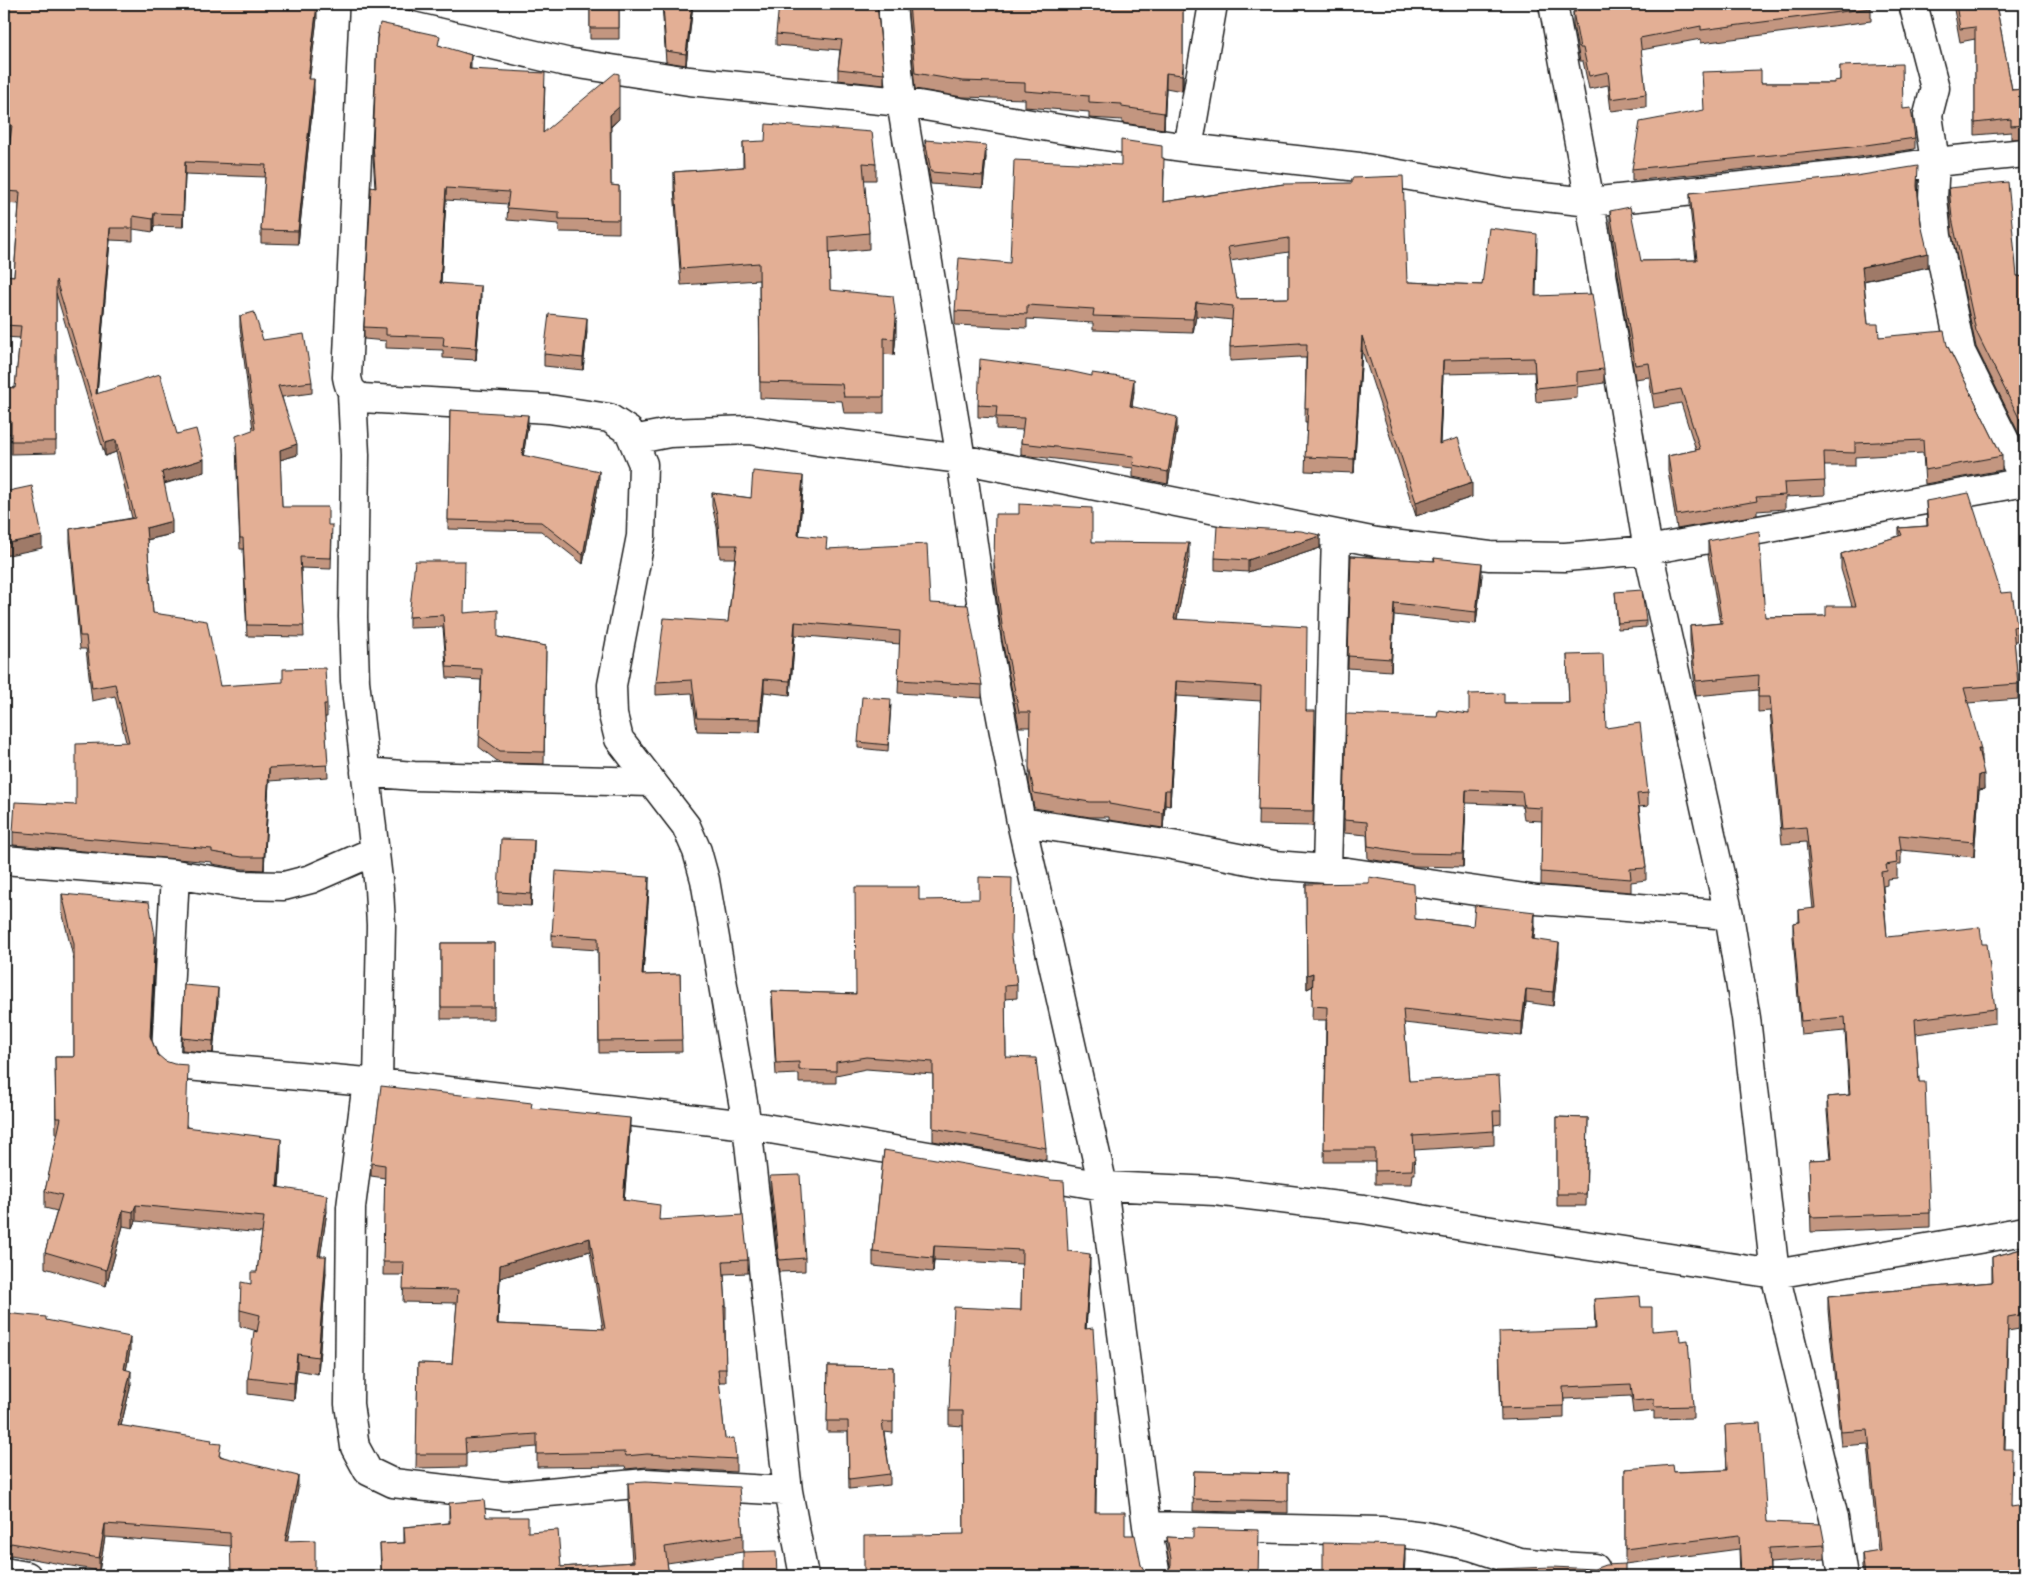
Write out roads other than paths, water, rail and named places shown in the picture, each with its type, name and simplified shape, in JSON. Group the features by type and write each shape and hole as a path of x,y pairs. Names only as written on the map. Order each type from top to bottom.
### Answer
{"street":[{"path":"892,4 901,102 961,459 987,643 1022,822 1103,1186 1147,1526 1156,1576"},
{"path":"1188,148 1214,4"},
{"path":"1552,4 1590,202 1648,550 1729,916 1746,1018 1775,1274 1834,1518 1843,1576"},
{"path":"633,440 669,433 750,430 961,459 1376,542 1490,556 1565,557 1648,550 2025,481 1961,352 1937,236 1932,198 1935,162 1928,115 1935,88 1913,4"},
{"path":"804,1576 788,1492 747,1125 703,870 686,826 619,739 613,715 612,685 642,536 643,464 629,431 608,418 549,409 362,398 352,393 348,387 364,9 566,62 698,82 901,102 1078,132 1188,148 1359,168 1506,193 1590,202 1854,174 1935,162 2025,153"},
{"path":"352,393 355,455 353,617 355,681 375,851 381,926 372,1083 351,1207 349,1404 354,1447 368,1471 393,1483 505,1496 646,1483 788,1492"},
{"path":"1327,869 1336,534"},
{"path":"365,772 414,776 651,782"},
{"path":"1022,822 1172,845 1274,865 1327,869 1537,900 1729,916"},
{"path":"4,860 175,874 241,885 284,886 311,879 375,851"},
{"path":"175,874 166,1053 171,1063 176,1065 372,1083 747,1125 1103,1186 1215,1191 1363,1209 1775,1274 2025,1231"},
{"path":"1147,1526 1381,1531 1424,1536 1462,1544 1520,1562 1595,1568"},
{"path":"4,1572 27,1576"}]}
